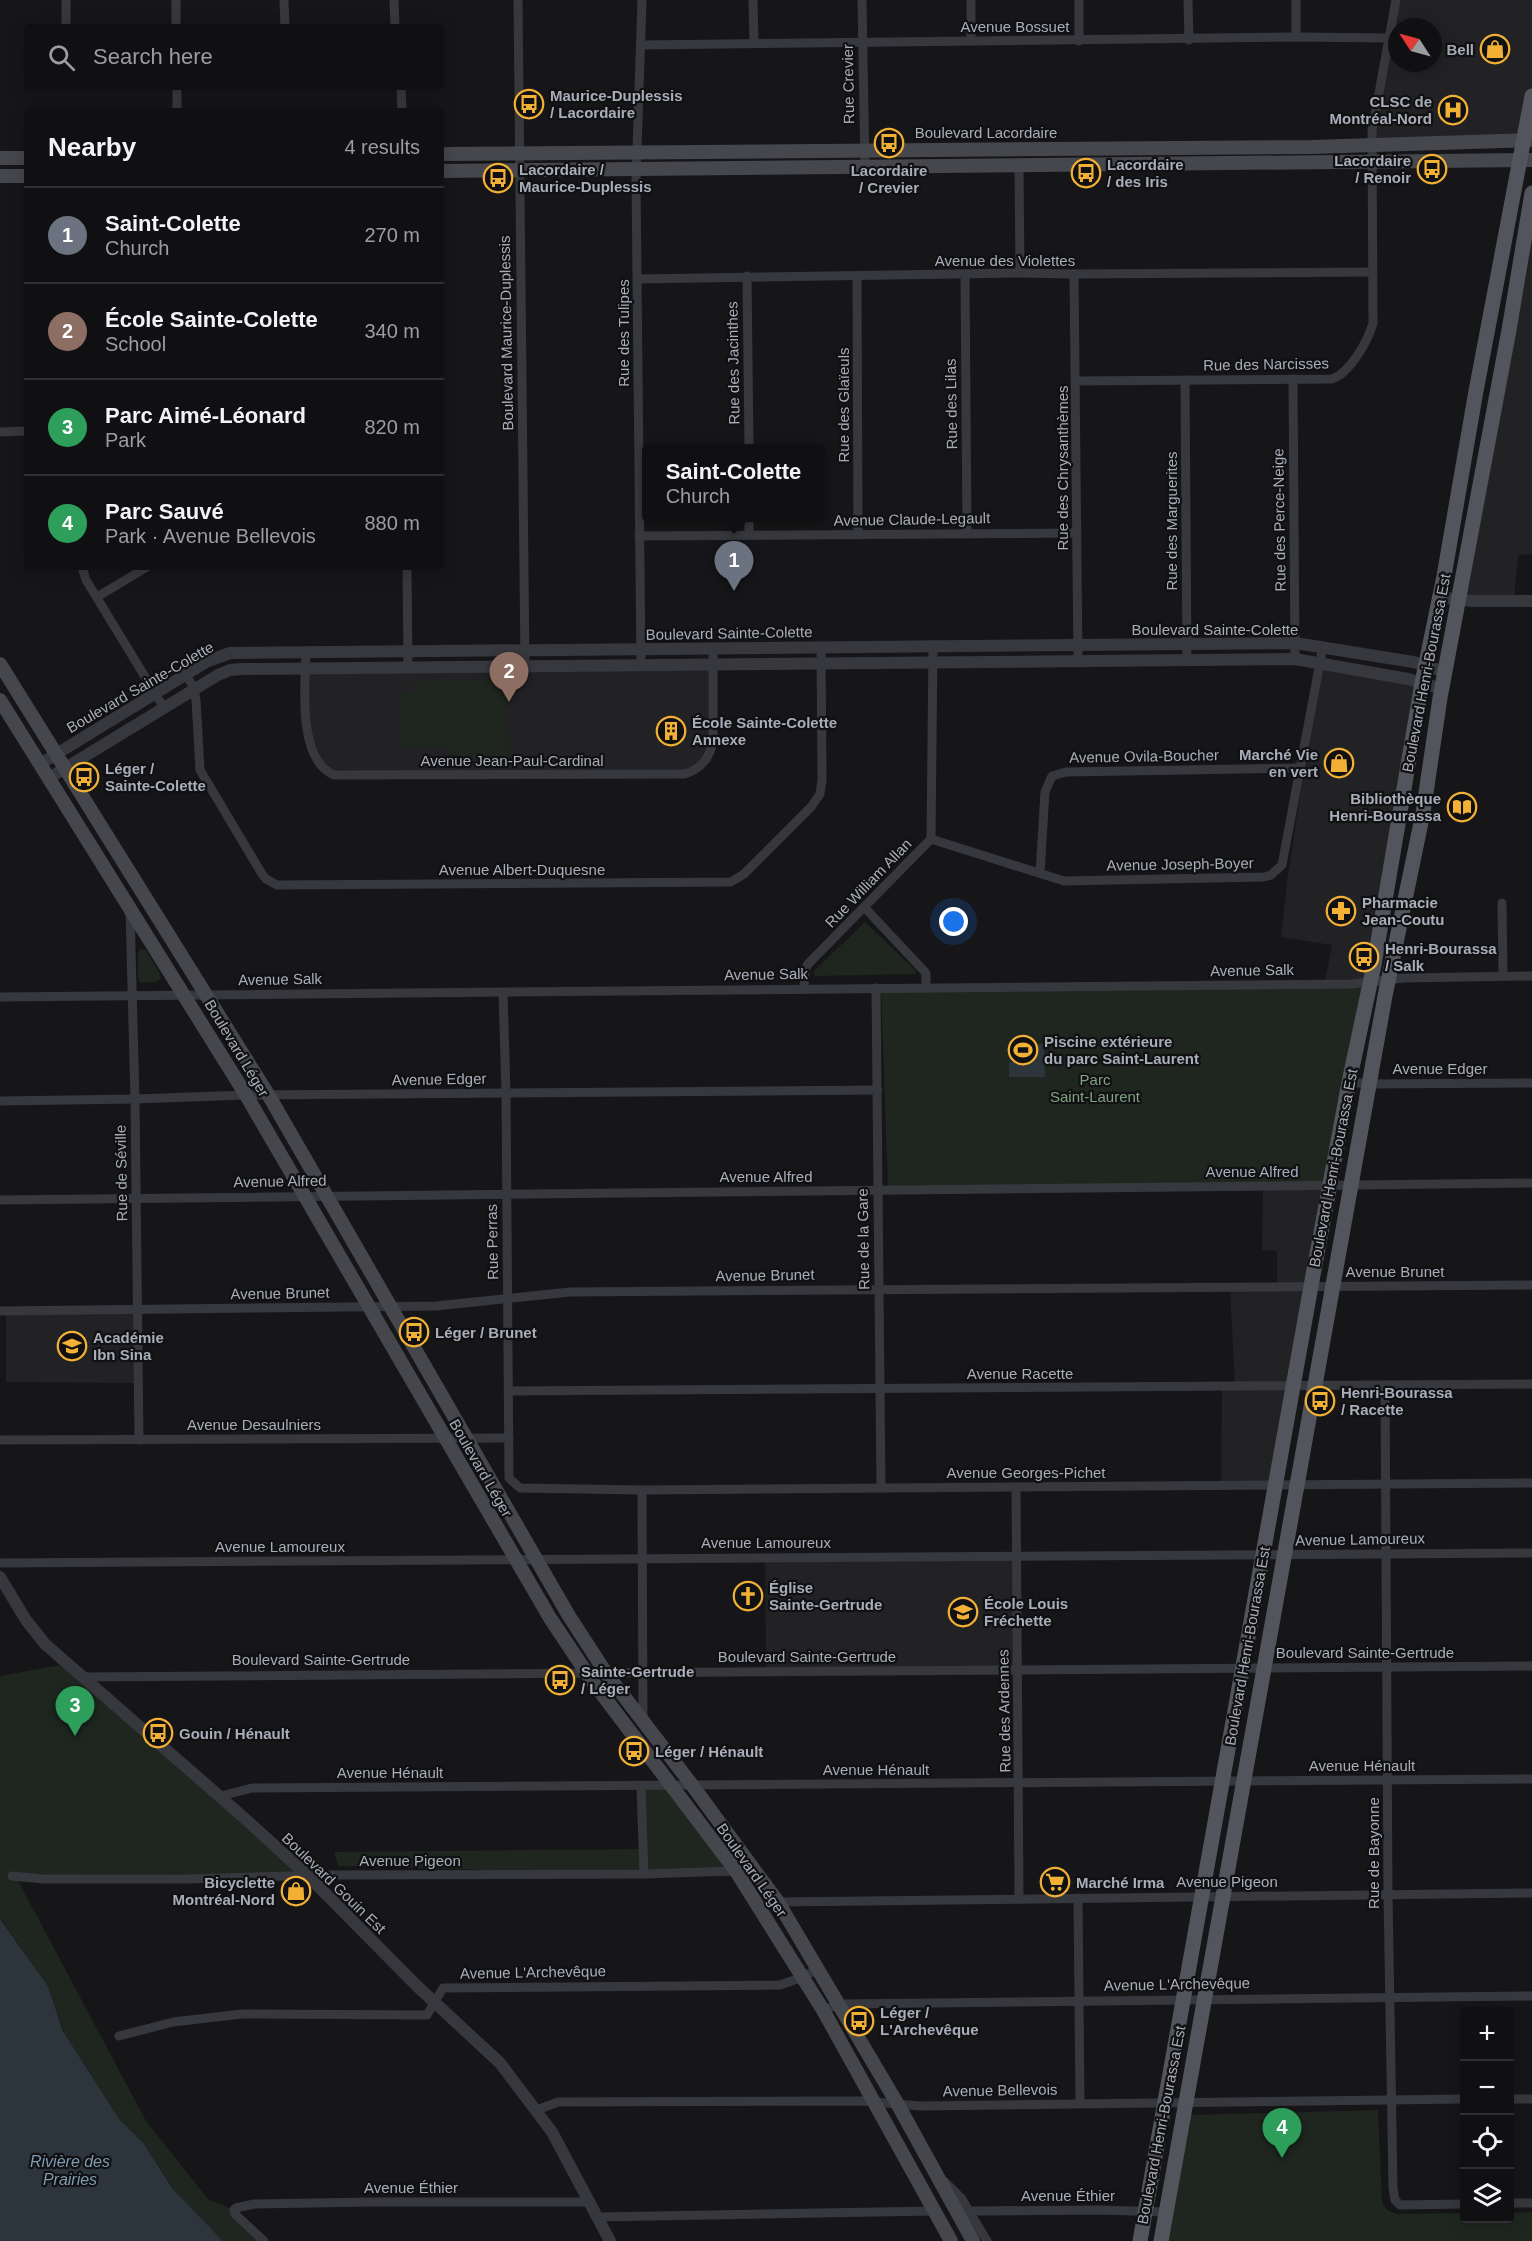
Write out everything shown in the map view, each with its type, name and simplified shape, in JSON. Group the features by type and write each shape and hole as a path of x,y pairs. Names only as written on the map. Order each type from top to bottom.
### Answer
{"main road":[{"name":"Boulevard Henri-Bourassa Est","path":"1140,2241 1311,1286 1370,981 1422,683 1526,161 1532,96"},
{"name":"Boulevard Lacordaire","path":"444,154 1372,146 1528,140"},
{"path":"0,158 24,158"},
{"path":"444,171 1526,161"},
{"path":"0,176 24,176"},
{"name":"Boulevard Henri-Bourassa Est","path":"1161,2241 1350,1185 1388,980 1423,813 1442,689 1532,193"},
{"name":"Boulevard Léger","path":"0,664 269,1096 536,1559 606,1673 778,1902 897,2103 973,2241"},
{"name":"Boulevard Léger","path":"0,700 246,1095 514,1558 586,1673 736,1871 823,2010 951,2241"}],"street":[{"path":"66,0 66,24"},
{"path":"176,0 176,24"},
{"path":"284,0 285,24"},
{"path":"394,0 395,24"},
{"name":"Boulevard Maurice-Duplessis","path":"518,0 525,667"},
{"name":"Rue des Tulipes","path":"641,666 636,170 642,0"},
{"path":"753,0 754,43"},
{"name":"Rue Crevier","path":"862,0 865,167"},
{"path":"971,0 971,41"},
{"path":"1079,0 1079,41"},
{"path":"1188,0 1189,40"},
{"path":"1296,0 1296,38"},
{"name":"Rue des Narcisses","path":"1393,18 1396,0"},
{"name":"Avenue Bossuet","path":"641,45 1388,38"},
{"name":"Rue des Narcisses","path":"1076,381 1332,379 1344,374 1368,336 1373,323 1372,131 1388,43"},
{"path":"177,90 177,108"},
{"path":"401,90 402,108"},
{"path":"1018,166 1020,273"},
{"name":"Avenue des Violettes","path":"638,279 1020,273 1372,272"},
{"name":"Rue des Lilas","path":"965,274 967,533"},
{"name":"Rue des Chrysanthèmes","path":"1074,274 1078,661"},
{"name":"Rue des Jacinthes","path":"747,276 749,444"},
{"name":"Rue des Glaïeuls","path":"857,276 858,534"},
{"name":"Rue des Marguerites","path":"1185,380 1187,660"},
{"name":"Rue des Perce-Neige","path":"1293,380 1295,659"},
{"path":"0,432 24,431"},
{"path":"749,522 749,534"},
{"name":"Avenue Claude-Legault","path":"639,536 1077,532"},
{"path":"83,570 86,580 164,708"},
{"path":"97,597 142,570"},
{"path":"407,570 408,668"},
{"path":"1438,597 1459,600 1532,601"},
{"name":"Boulevard Sainte-Colette","path":"40,764 215,657 230,653 1296,643 1323,646 1446,672"},
{"name":"Rue William Allan","path":"804,989 805,970 808,964 866,908 931,839 933,645"},
{"name":"Avenue Albert-Duquesne","path":"186,674 194,689 200,770 262,874 277,885 731,882 744,874 811,807 820,794 822,780 821,646"},
{"name":"Avenue Joseph-Boyer","path":"931,839 1064,881 1271,875 1282,865 1323,646"},
{"name":"Avenue Jean-Paul-Cardinal","path":"306,651 308,739 319,763 327,772 334,775 684,774 698,768 711,751 713,648"},
{"name":"Boulevard Sainte-Colette","path":"49,778 194,689 230,670 1295,659 1320,662 1442,689"},
{"name":"Avenue Ovila-Boucher","path":"1040,873 1045,792 1052,776 1066,772 1301,768"},
{"path":"1502,903 1503,976"},
{"name":"Rue de Séville","path":"130,906 139,1440"},
{"path":"866,908 926,973 926,988"},
{"name":"Avenue Salk","path":"0,997 1352,984 1404,978 1532,976"},
{"name":"Rue de la Gare","path":"876,988 881,1488"},
{"name":"Rue Perras","path":"503,992 509,1478 520,1488"},
{"name":"Avenue Edger","path":"1349,1082 1369,1084 1532,1083"},
{"name":"Avenue Edger","path":"0,1101 246,1095 878,1090"},
{"name":"Avenue Alfred","path":"0,1200 1532,1183"},
{"name":"Avenue Brunet","path":"0,1311 454,1305 570,1292 1532,1285"},
{"name":"Avenue Racette","path":"509,1391 1532,1384"},
{"name":"Rue de Bayonne","path":"1385,1386 1388,1894 1394,2196 1397,2203 1404,2206 1460,2204"},
{"name":"Avenue Desaulniers","path":"0,1440 509,1438"},
{"name":"Avenue Georges-Pichet","path":"520,1488 642,1491 1532,1483"},
{"name":"Rue des Ardennes","path":"1016,1487 1020,1783 1019,1898"},
{"path":"642,1491 643,1721"},
{"name":"Avenue Lamoureux","path":"0,1563 1532,1553"},
{"name":"Boulevard Gouin Est","path":"0,1577 35,1632 82,1677 221,1796 309,1877 500,2063 552,2132 610,2241"},
{"name":"Boulevard Sainte-Gertrude","path":"82,1677 1532,1666"},
{"name":"Avenue Hénault","path":"221,1796 252,1788 1532,1779"},
{"path":"641,1786 644,1874"},
{"name":"Avenue Pigeon","path":"12,1876 30,1879 77,1880 736,1871"},
{"name":"Avenue Pigeon","path":"778,1902 1532,1893"},
{"path":"1078,1898 1080,2103"},
{"name":"Avenue L'Archevêque","path":"119,2037 173,2022 242,2014 427,2015 443,1988 780,1985 817,1969"},
{"name":"Avenue L'Archevêque","path":"823,2010 840,2004 1532,1996"},
{"name":"Avenue Bellevois","path":"537,2110 558,2102 873,2101 920,2106 1460,2099"},
{"path":"1514,2099 1532,2099"},
{"name":"Boulevard Léger","path":"932,2169 962,2199 987,2241"},
{"name":"Avenue Éthier","path":"264,2241 238,2217 234,2210 238,2206 372,2202 590,2202"},
{"path":"1514,2204 1532,2203"},
{"path":"598,2217 935,2211"},
{"name":"Avenue Éthier","path":"970,2211 1166,2212"}],"shaded area":[{"path":"1396,0 1532,0 1532,96 1523,140 1372,146 1388,49 1388,72 1442,72 1442,18 1393,18"},
{"path":"1532,196 1532,554 1518,555 1514,601 1459,600"},
{"path":"1320,662 1422,683 1370,981 1324,989 1332,945 1281,937"},
{"path":"712,664 711,762 684,774 327,772 306,724 305,669"},
{"path":"1263,1186 1330,1186 1277,1485 1221,1486 1222,1387 1235,1386 1230,1287 1277,1286 1277,1251 1262,1250"},
{"name":"Académie Ibn Sina","path":"6,1310 138,1310 138,1383 6,1382"},
{"path":"1017,1556 1019,1669 766,1671 765,1557"}],"green space":[{"path":"506,679 509,759 464,760 448,747 401,748 400,693 413,692 411,682"},
{"path":"865,922 916,971 916,974 815,976 814,971"},
{"path":"140,949 146,950 160,974 161,978 157,982 141,983 138,981"},
{"name":"Parc Saint-Laurent","path":"1369,987 1332,1183 888,1189 881,989"},
{"path":"67,1664 311,1874 15,1875 146,2121 208,2199 234,2210 269,2241 223,2241 175,2191 144,2144 119,2119 65,2034 48,1986 0,1918 0,1676"},
{"path":"641,1786 671,1786 736,1871 644,1874 338,1866 334,1852 648,1849"},
{"path":"1378,2110 1382,2202 1387,2210 1397,2214 1460,2213 1460,2223 1514,2223 1514,2213 1532,2212 1532,2241 1167,2241 1191,2115"}],"water":[{"path":"1023,1044 1044,1044 1045,1077 1009,1077 1009,1062 1023,1061"},
{"name":"Rivière des Prairies","path":"0,1919 48,1986 63,2031 119,2119 144,2144 173,2189 223,2241 0,2241"}],"place":[{"name":"Bell","path":"1495,49"},
{"name":"Maurice-Duplessis / Lacordaire","path":"529,104"},
{"name":"CLSC de Montréal-Nord","path":"1453,110"},
{"name":"Lacordaire / Crevier","path":"889,143"},
{"name":"Lacordaire / Renoir","path":"1432,169"},
{"name":"Lacordaire / des Iris","path":"1086,173"},
{"name":"Lacordaire / Maurice-Duplessis","path":"498,178"},
{"name":"Saint-Colette","path":"734,591"},
{"name":"École Sainte-Colette","path":"509,702"},
{"name":"École Sainte-Colette Annexe","path":"671,731"},
{"name":"Marché Vie en vert","path":"1339,763"},
{"name":"Léger / Sainte-Colette","path":"84,777"},
{"name":"Bibliothèque Henri-Bourassa","path":"1462,807"},
{"name":"Pharmacie Jean-Coutu","path":"1341,911"},
{"name":"Henri-Bourassa / Salk","path":"1364,957"},
{"name":"Piscine extérieure du parc Saint-Laurent","path":"1023,1050"},
{"name":"Léger / Brunet","path":"414,1332"},
{"name":"Académie Ibn Sina","path":"72,1346"},
{"name":"Henri-Bourassa / Racette","path":"1320,1401"},
{"name":"Église Sainte-Gertrude","path":"748,1596"},
{"name":"École Louis Fréchette","path":"963,1612"},
{"name":"Sainte-Gertrude / Léger","path":"560,1680"},
{"name":"Gouin / Hénault","path":"158,1733"},
{"name":"Parc Aimé-Léonard","path":"75,1736"},
{"name":"Léger / Hénault","path":"634,1751"},
{"name":"Marché Irma","path":"1055,1882"},
{"name":"Bicyclette Montréal-Nord","path":"296,1891"},
{"name":"Léger / L'Archevêque","path":"859,2021"},
{"name":"Parc Sauvé","path":"1282,2158"}]}
